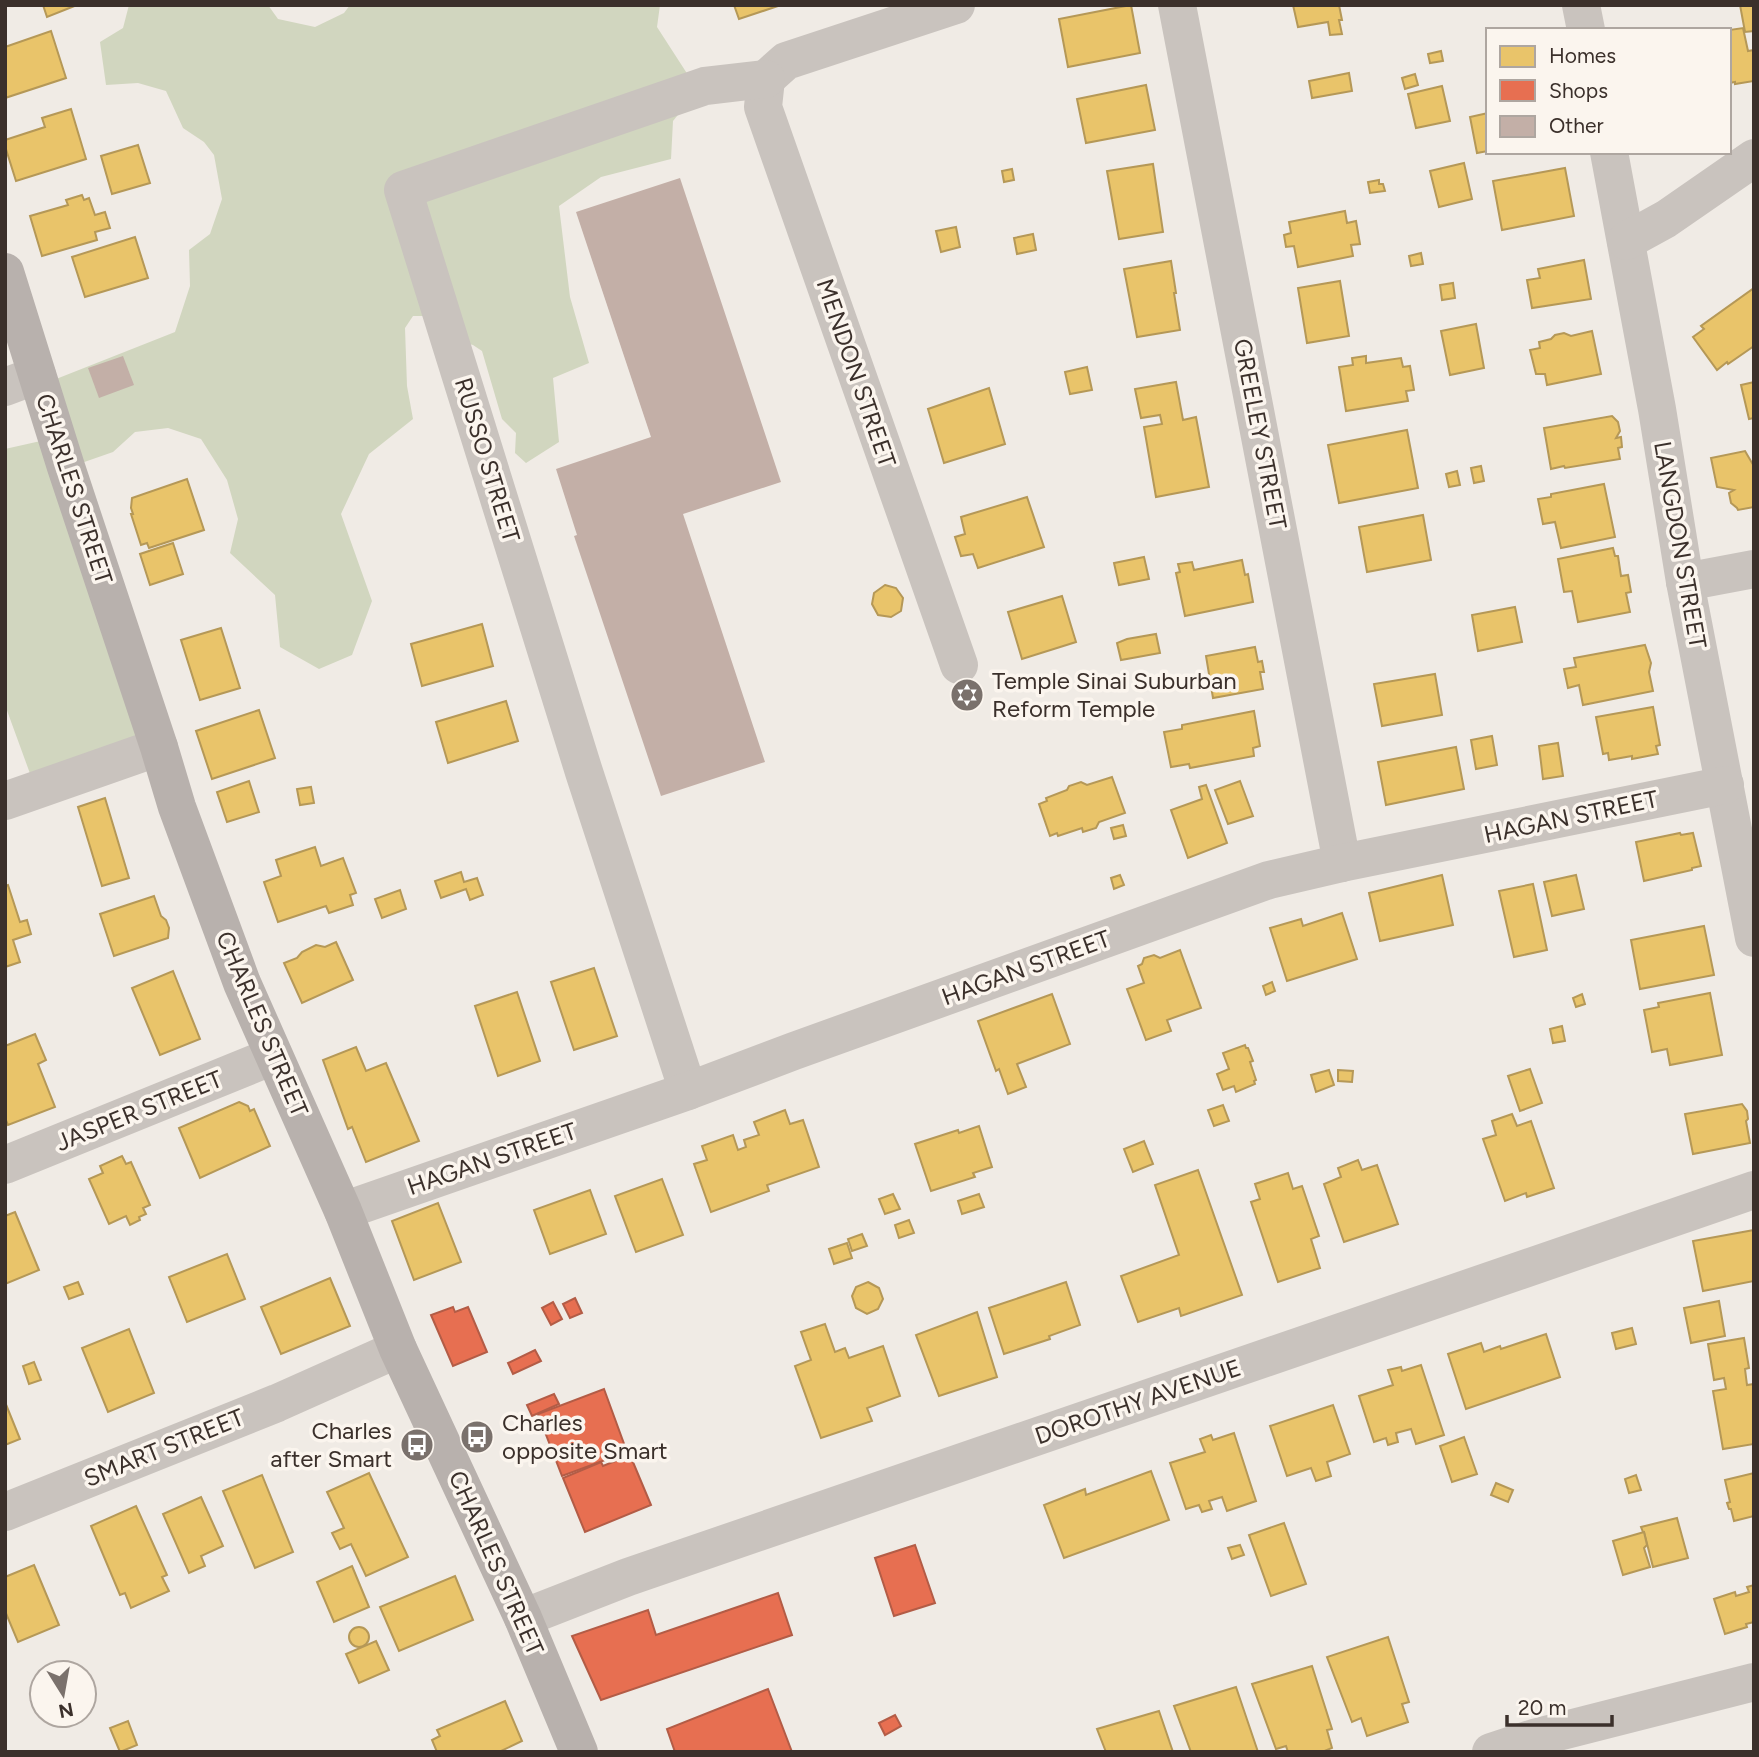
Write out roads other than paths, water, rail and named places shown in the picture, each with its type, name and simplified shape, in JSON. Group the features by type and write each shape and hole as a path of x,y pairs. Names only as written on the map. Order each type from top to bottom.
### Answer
{"main road":[{"name":"CHARLES STREET","path":"5,272 21,381 159,747 177,807 242,983 343,1211 398,1349 523,1618 579,1752"}],"street":[{"path":"766,79 786,61 956,5"},
{"name":"GREELEY STREET","path":"1177,5 1342,863"},
{"path":"1581,5 1586,28"},
{"name":"MENDON STREET","path":"766,79 763,107 959,665"},
{"name":"RUSSO STREET","path":"688,1091 588,786 403,190 705,86 766,79"},
{"name":"LANGDON STREET","path":"1609,154 1657,409 1685,582 1754,938"},
{"path":"1626,241 1666,219 1754,158"},
{"path":"1685,582 1754,569"},
{"path":"5,801 159,747"},
{"name":"HAGAN STREET","path":"343,1211 688,1091 1269,880 1725,785"},
{"name":"JASPER STREET","path":"5,1165 273,1056"},
{"name":"DOROTHY AVENUE","path":"523,1618 641,1572 1754,1190"},
{"name":"SMART STREET","path":"5,1512 277,1404 398,1349"},
{"path":"1491,1752 1534,1738 1754,1682"}],"place":[{"name":"Temple Sinai Suburban Reform Temple","path":"967,695"},
{"name":"Charles opposite Smart","path":"477,1437"},
{"name":"Charles after Smart","path":"417,1445"}]}
